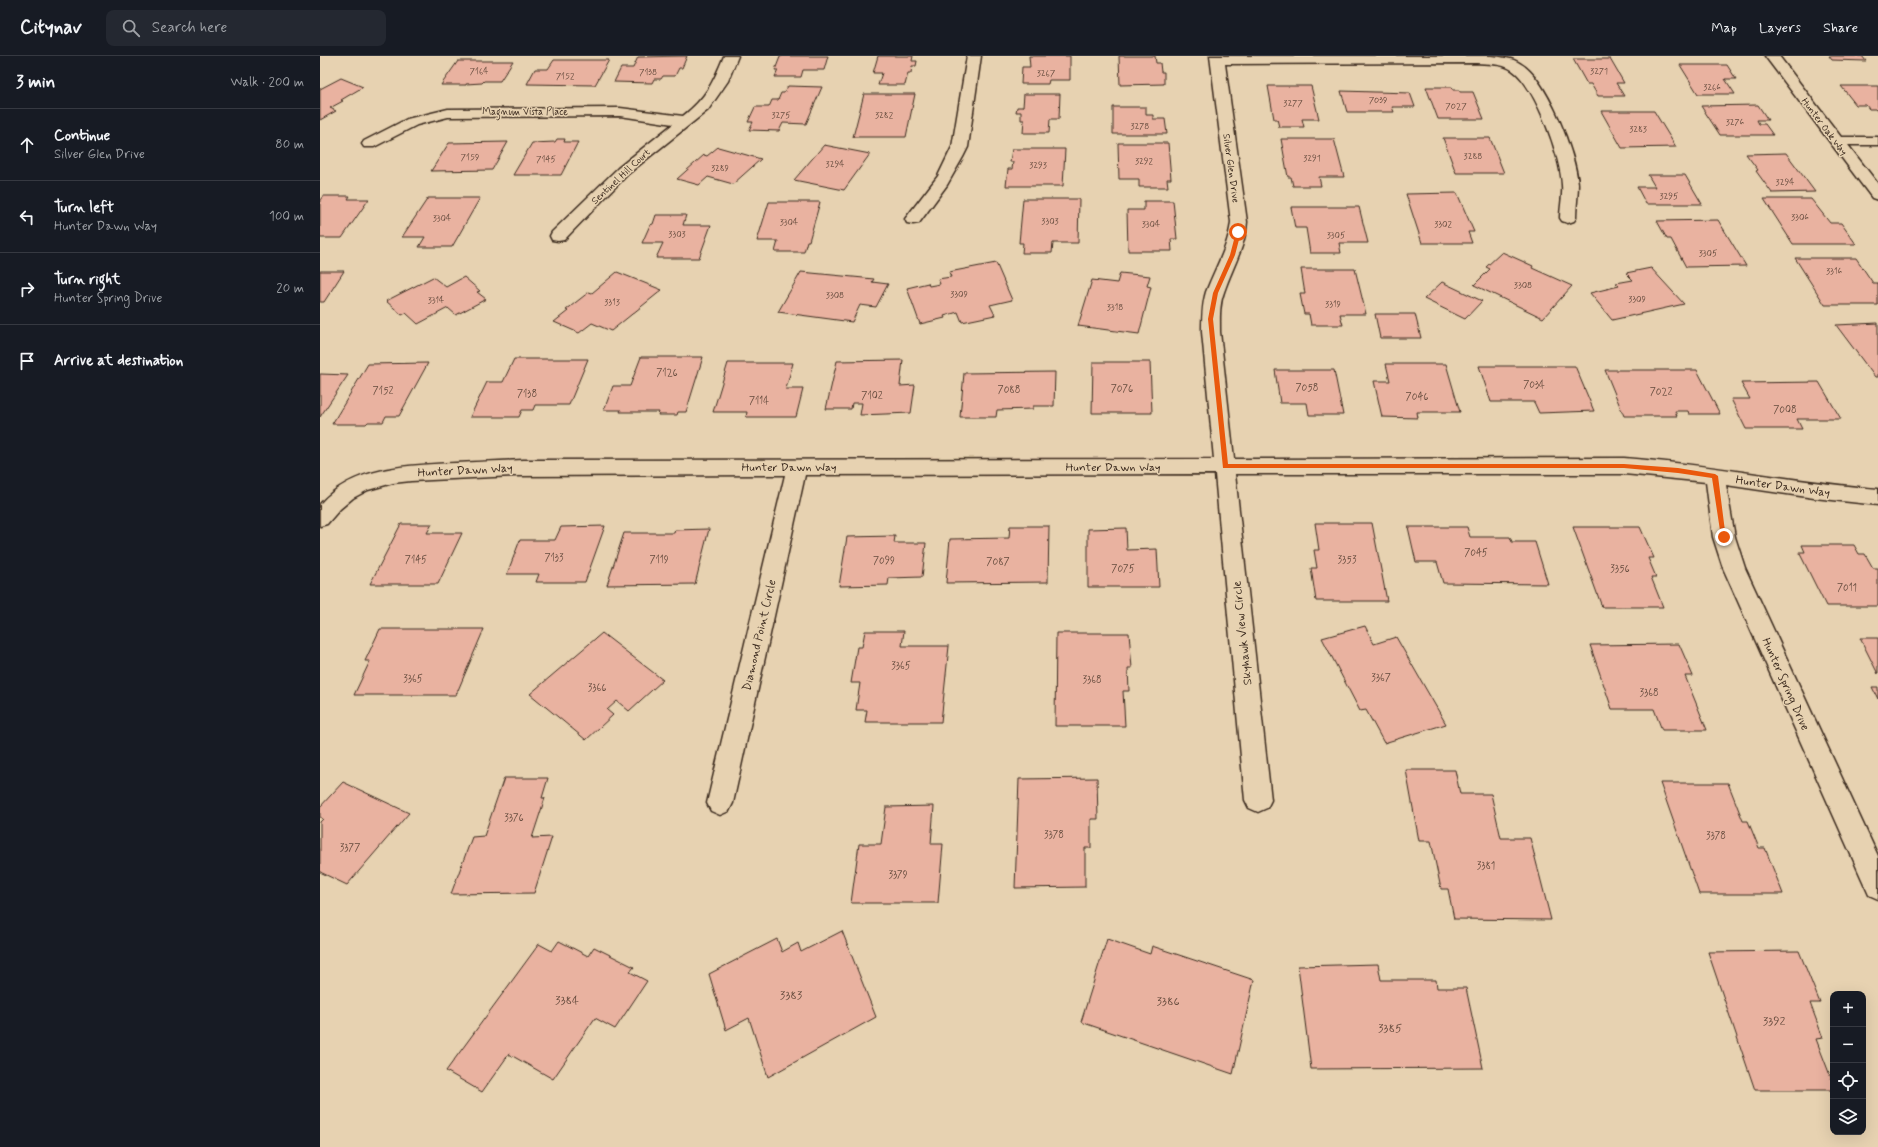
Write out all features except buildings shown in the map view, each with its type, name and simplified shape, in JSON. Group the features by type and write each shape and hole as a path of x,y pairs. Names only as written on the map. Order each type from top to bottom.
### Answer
{"street":[{"name":"Sentinel Hill Court","path":"558,236 623,171 703,107 716,90 731,56"},
{"path":"913,219 938,189 951,168 960,147 974,56"},
{"name":"Hunter Oak Way","path":"1772,56 1878,195"},
{"path":"1217,58 1476,59 1510,64 1523,72 1532,81 1557,133 1565,158 1570,184 1568,218"},
{"name":"Silver Glen Drive","path":"1217,58 1238,222 1234,250 1215,293 1210,319 1225,466"},
{"name":"Magnum Vista Place","path":"369,144 412,122 448,112 614,112 639,113 686,121"},
{"path":"1837,141 1878,141"},
{"name":"Skyhawk View Circle","path":"1225,466 1258,800"},
{"name":"Hunter Dawn Way","path":"320,518 335,500 348,491 379,478 413,473 523,468 1624,466 1649,467 1833,493 1878,497"},
{"name":"Diamond Point Circle","path":"720,803 797,467"},
{"name":"Hunter Spring Drive","path":"1715,476 1724,537 1734,568 1878,886"}],"route":[{"path":"1238,232 1233,255 1215,293 1210,319 1225,466 1624,466 1678,470 1715,476 1724,537"}]}
